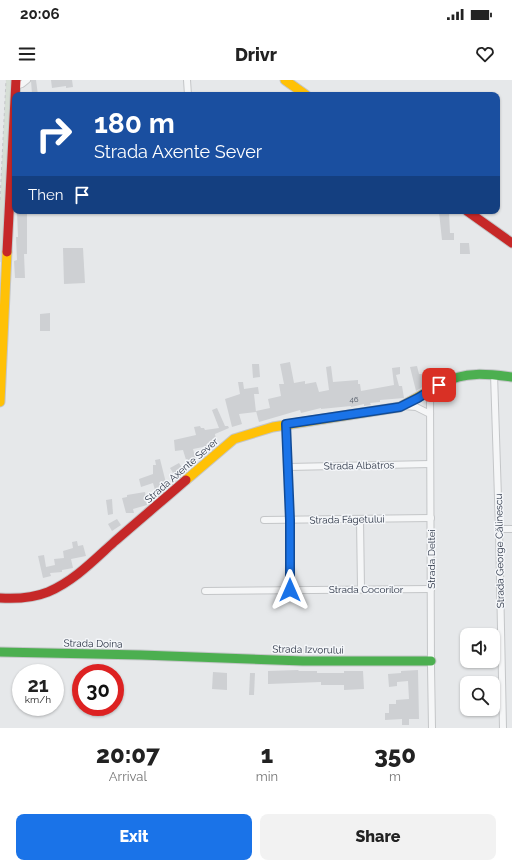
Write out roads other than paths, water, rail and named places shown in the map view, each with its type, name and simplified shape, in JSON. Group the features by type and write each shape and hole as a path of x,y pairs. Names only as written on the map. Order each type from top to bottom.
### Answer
{"street":[{"path":"15,83 22,84 27,80"},
{"path":"187,80 188,92"},
{"path":"285,80 302,92"},
{"path":"0,402 3,263 12,128"},
{"path":"471,214 512,243"},
{"name":"Strada Axente Sever","path":"400,407 451,379 462,375 474,373 512,377"},
{"name":"Strada George Călinescu","path":"494,374 499,529 502,728"},
{"name":"Strada Deltei","path":"430,391 432,728"},
{"name":"Strada Axente Sever","path":"0,598 28,598 48,592 62,585 87,566 223,447 234,440 246,435 286,424 400,407 416,407 430,414"},
{"path":"286,424 290,520 290,590"},
{"name":"Strada Albatros","path":"288,467 430,464"},
{"name":"Strada Făgetului","path":"264,520 431,518"},
{"path":"360,519 361,589"},
{"path":"499,529 512,529"},
{"name":"Strada Cocorilor","path":"205,591 431,589"},
{"name":"Strada Doina","path":"0,652 185,657"},
{"name":"Strada Izvorului","path":"185,657 303,661 431,661"}]}
